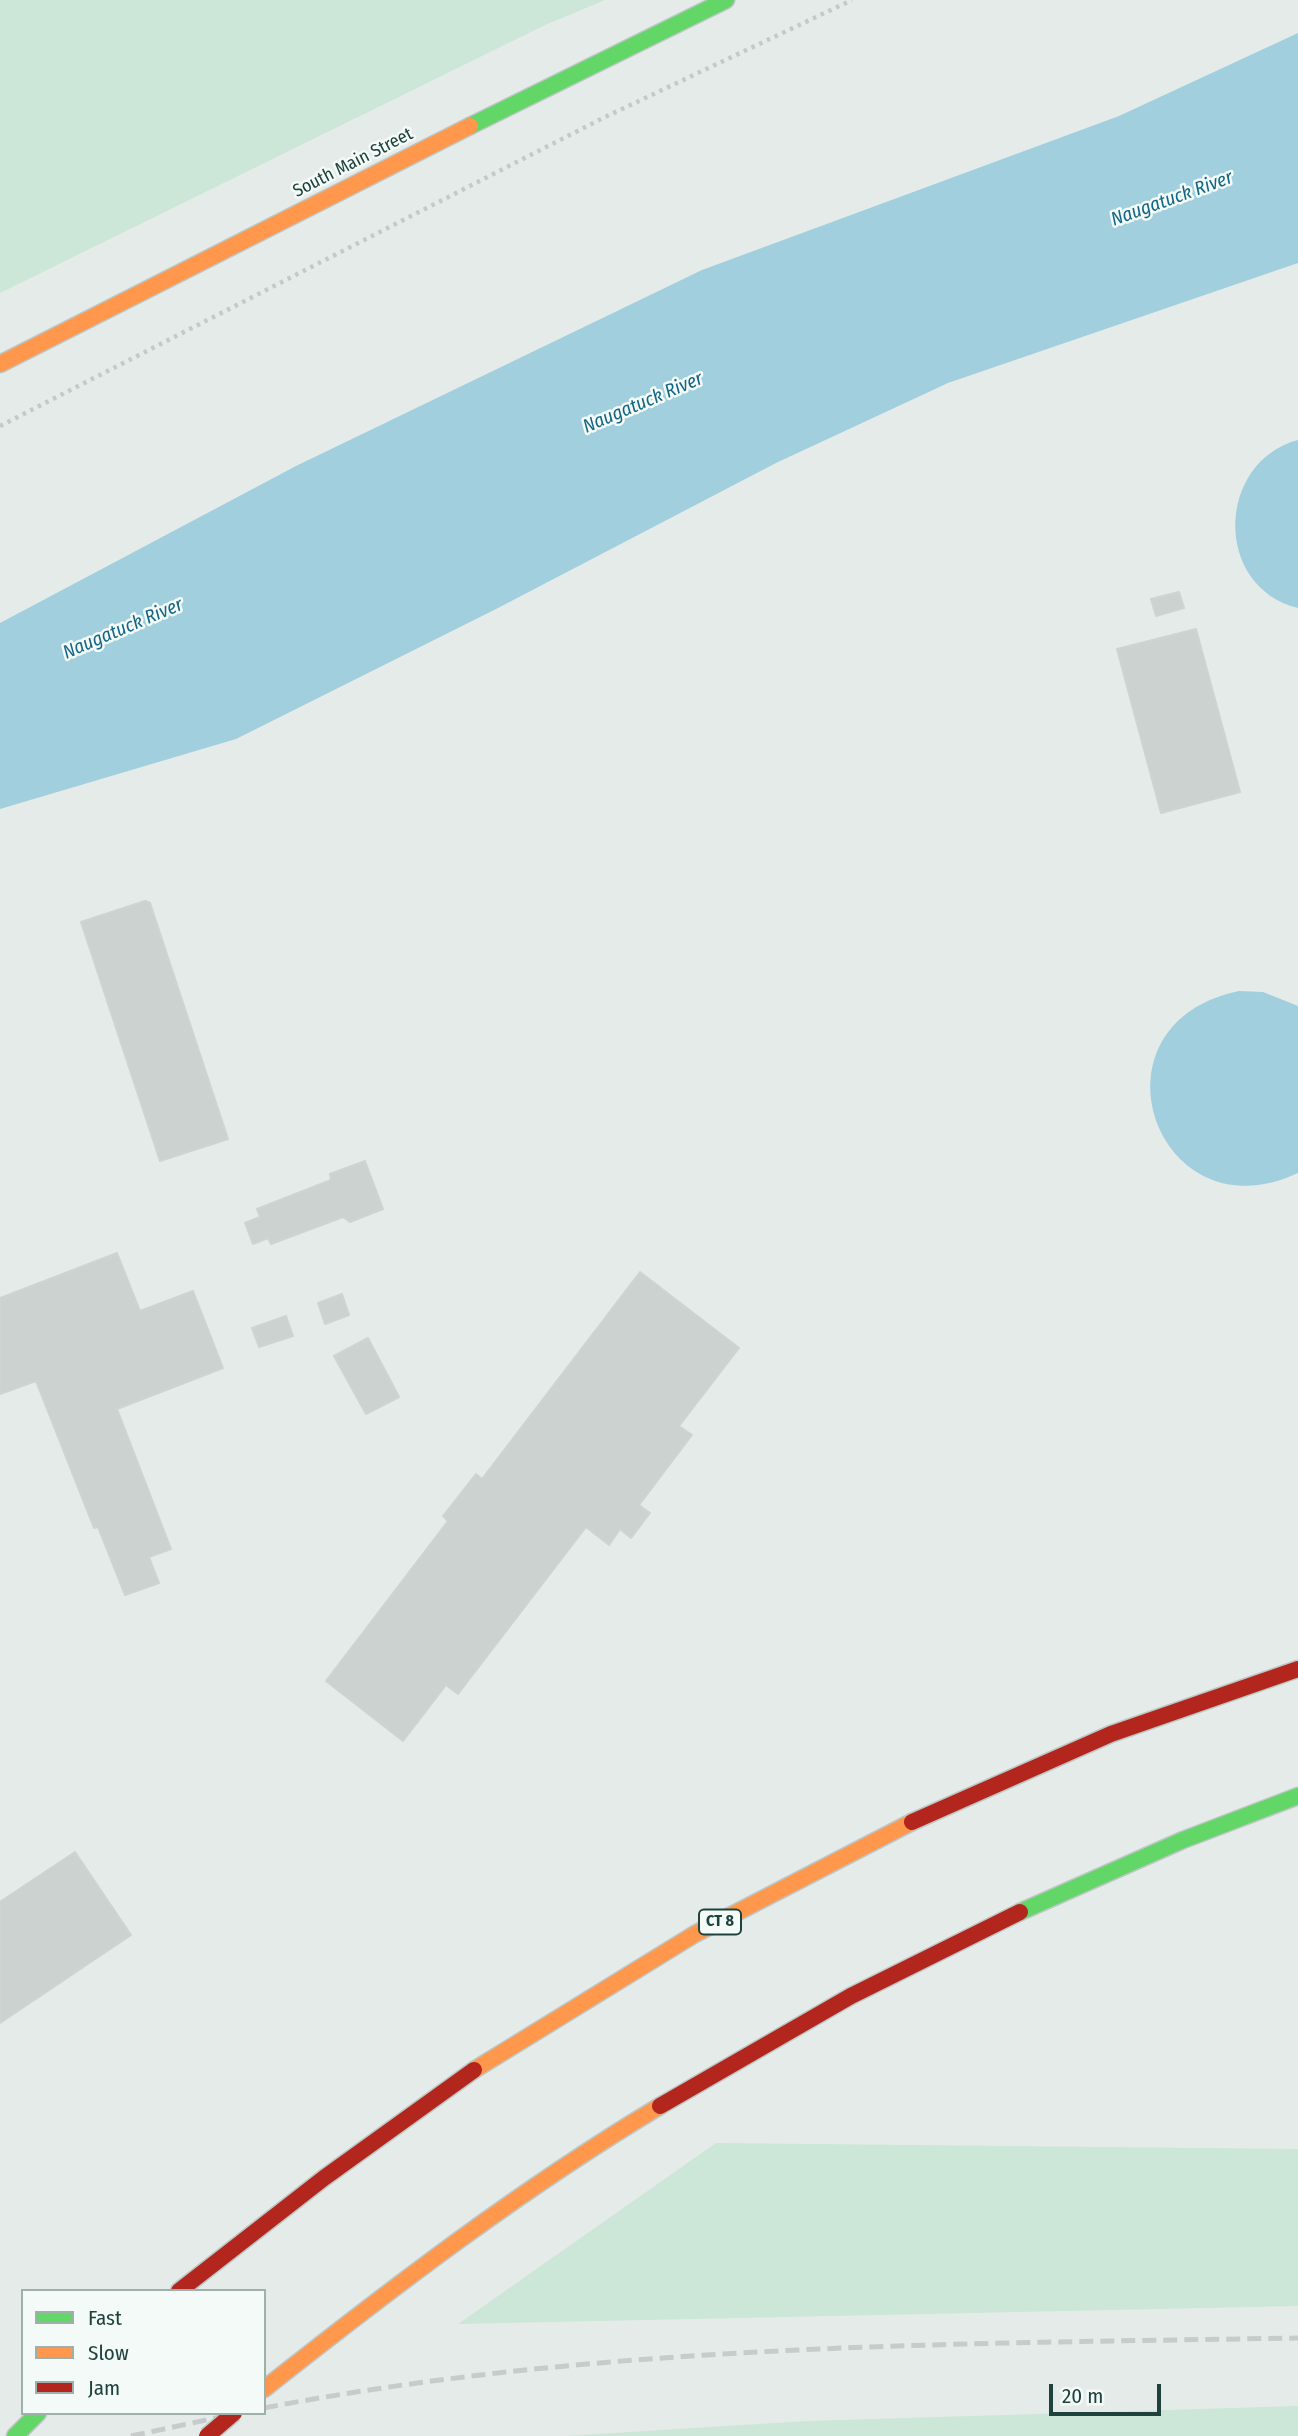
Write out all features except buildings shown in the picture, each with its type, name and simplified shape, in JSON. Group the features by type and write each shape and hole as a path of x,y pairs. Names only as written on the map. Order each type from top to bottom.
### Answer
{"main road":[{"name":"South Main Street","path":"0,364 614,53 726,0"},
{"name":"CT 8","path":"182,2289 374,2140 476,2069 596,1993 831,1863 958,1800 1087,1744 1298,1669"},
{"path":"266,2387 435,2256 631,2124 738,2058 910,1964 1017,1911 1136,1859 1298,1796"},
{"path":"15,2436 36,2415"},
{"path":"207,2436 231,2415"}],"path":[{"path":"0,426 603,118 852,0"}],"green space":[{"path":"0,0 605,0 545,25 0,293"},
{"path":"716,2143 1298,2149 1298,2306 458,2324"},
{"path":"1298,2406 1298,2436 566,2436 808,2421"}],"water":[{"name":"Naugatuck River","path":"1298,33 1298,263 948,383 776,463 498,608 236,739 0,809 0,623 296,466 702,270 1119,116"},
{"path":"1298,440 1298,608 1270,596 1251,576 1239,551 1235,524 1240,497 1251,473 1271,453"},
{"path":"1239,991 1263,992 1298,1006 1298,1173 1248,1186 1207,1177 1175,1154 1156,1120 1151,1081 1161,1043 1190,1011"}],"railway":[{"path":"266,2408 521,2370 650,2359 909,2346 1298,2338"},
{"path":"131,2436 230,2415"}],"traffic: fast":[{"path":"470,126 726,0"},
{"path":"1020,1912 1183,1840 1298,1796"},
{"path":"15,2436 36,2415"}],"traffic: slow":[{"path":"0,364 470,126"},
{"path":"474,2070 695,1934 912,1822"},
{"path":"266,2387 458,2241 557,2171 660,2106"}],"traffic: jam":[{"path":"912,1822 1111,1734 1298,1669"},
{"path":"660,2106 851,1996 1020,1912"},
{"path":"182,2289 324,2178 474,2070"},
{"path":"207,2436 232,2415"}]}
